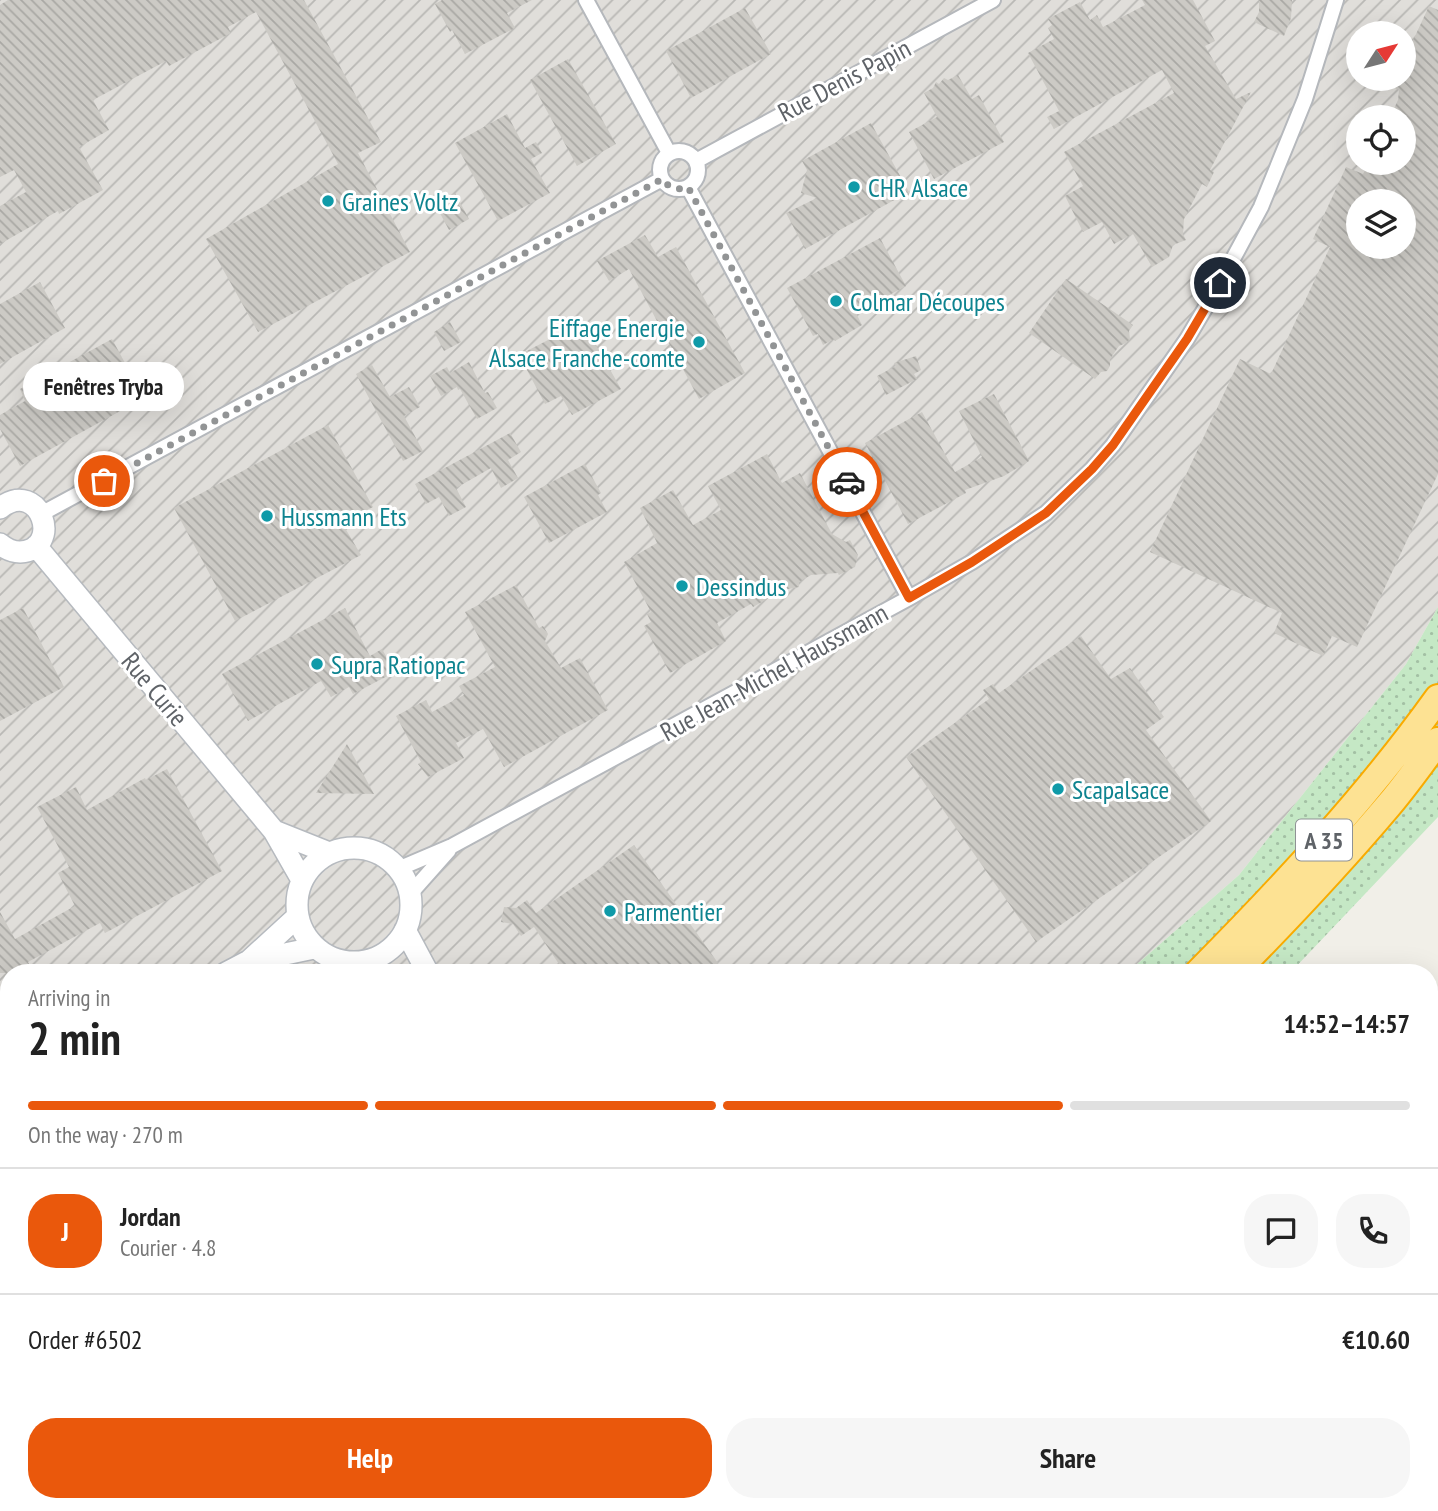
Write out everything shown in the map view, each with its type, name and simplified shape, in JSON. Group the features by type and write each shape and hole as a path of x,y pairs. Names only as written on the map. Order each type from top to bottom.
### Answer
{"highway":[{"name":"A 35","path":"1207,964 1317,848 1438,698"},
{"name":"A 35","path":"1243,964 1336,866 1390,804 1438,741"}],"main road":[{"path":"0,506 19,500 28,502 36,507 44,522 41,539 36,546 25,552 13,552 0,544"},
{"name":"Rue Curie","path":"36,546 274,831 302,880"},
{"name":"Rue Curie","path":"274,831 329,853"},
{"path":"358,964 340,961 314,948 297,917 296,898 302,880 313,864 329,853 347,848 366,849 383,856 398,869 410,894 411,912 405,930 379,964"},
{"path":"243,964 297,917"},
{"path":"405,930 423,964"},
{"path":"247,962 314,948"}],"street":[{"path":"586,0 669,153"},
{"name":"Rue Denis Papin","path":"695,161 993,0"},
{"name":"Rue Jean-Michel Haussmann","path":"398,869 452,846 909,598 972,562 1046,513 1113,445 1187,339 1220,283 1261,206 1306,99 1336,0"},
{"path":"684,151 695,161 697,176 688,187 681,189 666,185 659,172 660,164 669,153 684,151"},
{"path":"41,514 662,179"},
{"path":"688,187 909,598"},
{"name":"Rue Jean-Michel Haussmann","path":"410,894 452,846"}],"shaded area":[{"path":"0,0 1438,0 1438,607 1406,664 1239,875 1137,964 0,964"}],"green space":[{"path":"1438,607 1438,817 1299,964 1137,964 1239,875 1406,664"}],"building":[{"path":"8,0 304,0 381,142 358,153 410,252 258,332 206,239 338,164 256,12 228,27 231,33 169,66 166,61 93,100 109,130 79,147 103,190 59,214 58,211 0,244 0,206 26,192 14,170 0,177 0,5"},
{"path":"442,0 532,0 507,13 515,28 465,54 435,4"},
{"path":"1142,0 1193,0 1215,41 1205,46 1236,99 1251,92 1210,170 1214,172 1207,187 1202,184 1184,219 1183,234 1186,240 1173,245 1169,257 1152,267 1133,234 1114,244 1102,222 1083,232 1065,196 1083,186 1064,152 1174,93 1162,70 1054,129 1047,117 1059,111 1028,53 1054,39 1048,28 1052,25 1048,19 1080,2 1090,20 1097,15 1103,27 1145,5"},
{"path":"1259,0 1292,0 1291,18 1284,36 1254,22 1259,12"},
{"path":"1429,6 1438,10 1438,474 1357,647 1332,636 1323,656 1274,633 1282,613 1150,552 1240,359 1271,374 1330,247 1313,239 1346,167 1346,175 1416,175 1416,105 1396,105 1399,91 1416,91 1416,34"},
{"path":"745,8 771,54 691,98 666,51"},
{"path":"568,59 616,144 577,166 530,80"},
{"path":"958,75 972,99 979,95 1004,142 934,179 909,132 937,117 924,93 933,88 936,82 939,84 944,78 948,80"},
{"path":"507,114 525,148 536,142 542,153 531,159 550,193 498,221 455,143"},
{"name":"CHR Alsace","path":"871,123 909,192 805,249 786,213 817,198 801,193 807,170 802,161"},
{"path":"455,193 469,219 449,230 435,204"},
{"name":"Eiffage Energie Alsace Franche-comte","path":"645,235 658,257 676,247 745,373 699,399 629,269 609,281 597,261"},
{"name":"Colmar Découpes","path":"880,238 906,286 856,313 862,325 823,345 818,334 813,336 787,288"},
{"path":"1066,279 1133,325 1129,331 1130,339 1119,346 1110,359 1107,371 1101,372 1095,379 1029,333"},
{"path":"40,282 65,328 0,364 0,304"},
{"path":"450,322 461,342 444,351 434,332"},
{"path":"583,322 621,389 572,415 561,396 545,404 519,355"},
{"path":"112,339 144,398 20,466 0,429 0,415 25,401 20,389"},
{"path":"916,356 921,370 914,374 917,379 886,395 877,376 896,366 894,363"},
{"path":"469,362 485,393 488,392 497,408 477,419 460,389 457,387 441,396 430,376 447,367 450,373"},
{"path":"372,365 390,397 409,387 420,407 404,416 423,451 403,461 356,374"},
{"path":"994,394 1029,461 1004,476 965,490 966,493 908,524 865,443 922,412 955,472 982,457 959,411"},
{"name":"Hussmann Ets","path":"328,425 373,507 342,523 361,555 235,621 174,508"},
{"path":"510,433 521,452 508,460 518,478 501,488 491,468 456,488 466,507 449,516 439,497 426,504 415,484"},
{"path":"767,454 782,483 800,473 832,534 846,542 850,540 858,555 855,567 839,575 811,575 799,582 799,587 788,589 788,593 774,595 753,607 751,604 717,623 726,641 670,673 644,626 651,622 647,614 651,612 624,562 657,543 640,508 673,490 693,525 721,510 708,486"},
{"path":"585,464 601,493 598,495 607,512 549,543 524,497"},
{"path":"516,585 539,628 543,626 548,634 545,641 561,668 580,658 608,710 504,767 483,729 456,743 464,758 428,777 418,764 421,762 396,716 426,700 432,712 464,695 459,686 495,667 465,612"},
{"path":"23,608 64,687 0,721 0,620"},
{"name":"Supra Ratiopac","path":"345,608 370,656 382,649 395,672 353,694 349,687 331,697 321,681 248,721 222,674"},
{"name":"Scapalsace","path":"1081,636 1111,679 1130,668 1164,717 1146,730 1211,821 1036,942 906,757 989,699 983,690 993,684 999,693"},
{"path":"347,744 374,794 316,793"},
{"path":"167,769 222,871 105,933 100,923 28,962 29,964 0,964 0,912 15,939 75,906 58,873 69,867 37,807 76,787 87,810 145,778 146,780"},
{"name":"Parmentier","path":"634,845 718,963 559,964 534,927 521,936 513,924 501,922 504,907 516,908 527,900 536,913"}],"way so far":[{"path":"104,481 662,179 666,185 673,188 688,187 847,482"}],"place":[{"name":"CHR Alsace","path":"854,187"},
{"name":"Graines Voltz","path":"328,201"},
{"name":"Colmar Découpes","path":"836,301"},
{"name":"Eiffage Energie Alsace Franche-comte","path":"699,342"},
{"name":"Fenêtres Tryba","path":"104,481"},
{"name":"Hussmann Ets","path":"267,516"},
{"name":"Dessindus","path":"682,586"},
{"name":"Supra Ratiopac","path":"317,664"},
{"name":"Scapalsace","path":"1058,789"},
{"name":"Parmentier","path":"610,911"}],"route":[{"path":"847,482 909,598 972,562 1046,513 1092,469 1113,445 1187,339 1220,283"}]}
